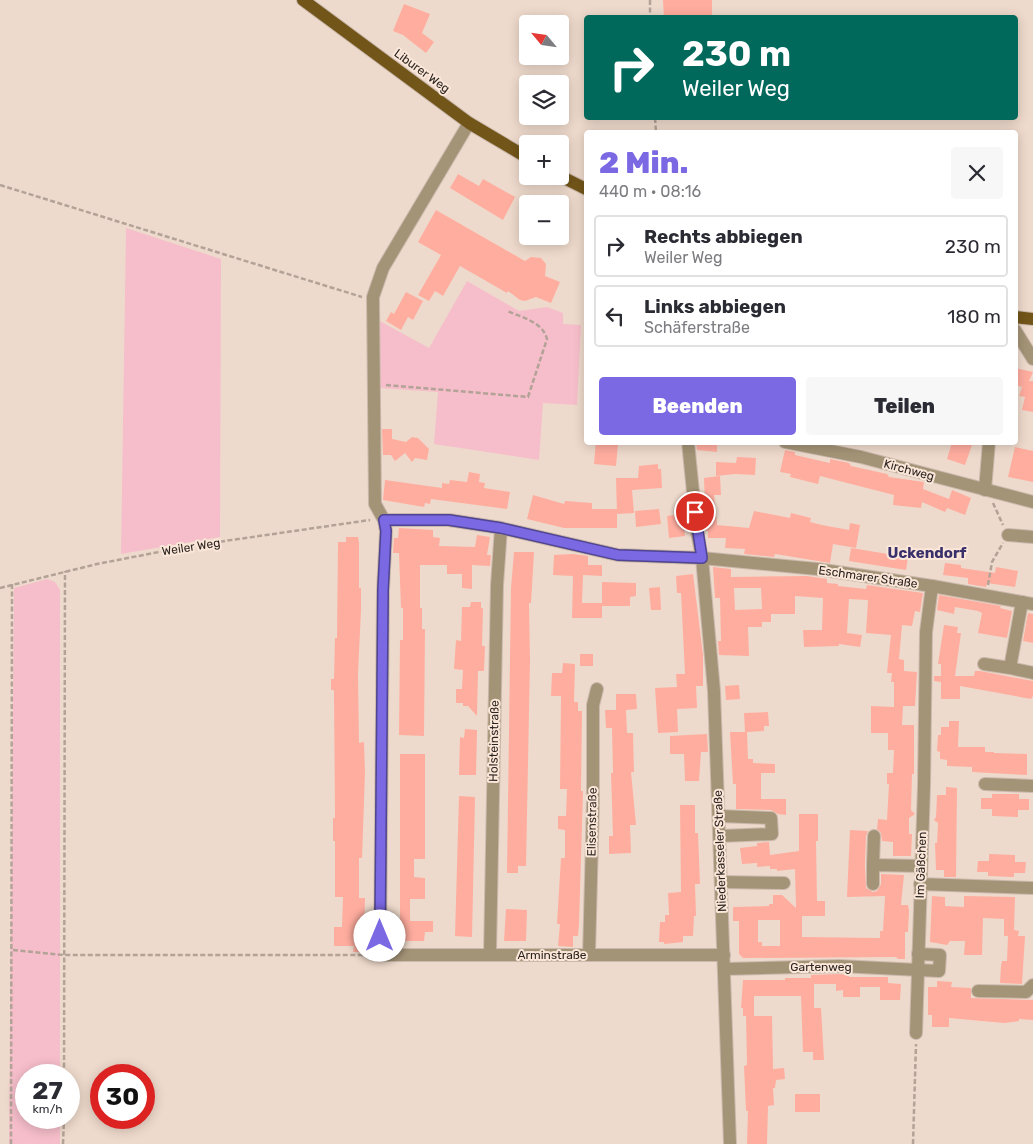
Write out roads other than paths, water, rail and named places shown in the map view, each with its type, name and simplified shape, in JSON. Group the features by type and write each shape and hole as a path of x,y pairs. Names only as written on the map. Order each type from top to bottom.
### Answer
{"main road":[{"name":"Liburer Weg","path":"303,0 469,123 519,153"},
{"path":"569,180 584,188"},
{"path":"1018,317 1033,319"}],"street":[{"path":"469,123 383,268 373,298 375,504 384,520 449,520 501,528 618,555 702,558"},
{"path":"1018,335 1033,359"},
{"name":"Niederkasseler Straße","path":"688,445 697,532 702,558 714,691 730,1144"},
{"name":"Kirchweg","path":"800,445 861,457 1033,502"},
{"path":"989,445 989,491"},
{"name":"Arminstraße","path":"384,520 386,531 383,590 380,955 724,955"},
{"name":"Holsteinstraße","path":"490,954 497,585 501,528"},
{"path":"1008,535 1033,537"},
{"name":"Eschmarer Straße","path":"702,558 817,570 932,586 1028,603"},
{"name":"Im Gäßchen","path":"916,1033 924,786 926,632 932,586"},
{"path":"1010,668 1028,603"},
{"path":"984,664 1033,673"},
{"name":"Elisenstraße","path":"589,955 593,802 593,705 597,689"},
{"path":"985,784 1033,786"},
{"path":"719,816 771,818 772,834 720,836"},
{"path":"873,884 874,836"},
{"path":"874,865 921,866"},
{"path":"722,882 784,883"},
{"path":"920,884 1033,888"},
{"name":"Gartenweg","path":"724,969 839,966 939,971 940,954 918,954"},
{"path":"978,991 1030,988"}],"district":[{"name":"Uckendorf","path":"927,553"}]}
